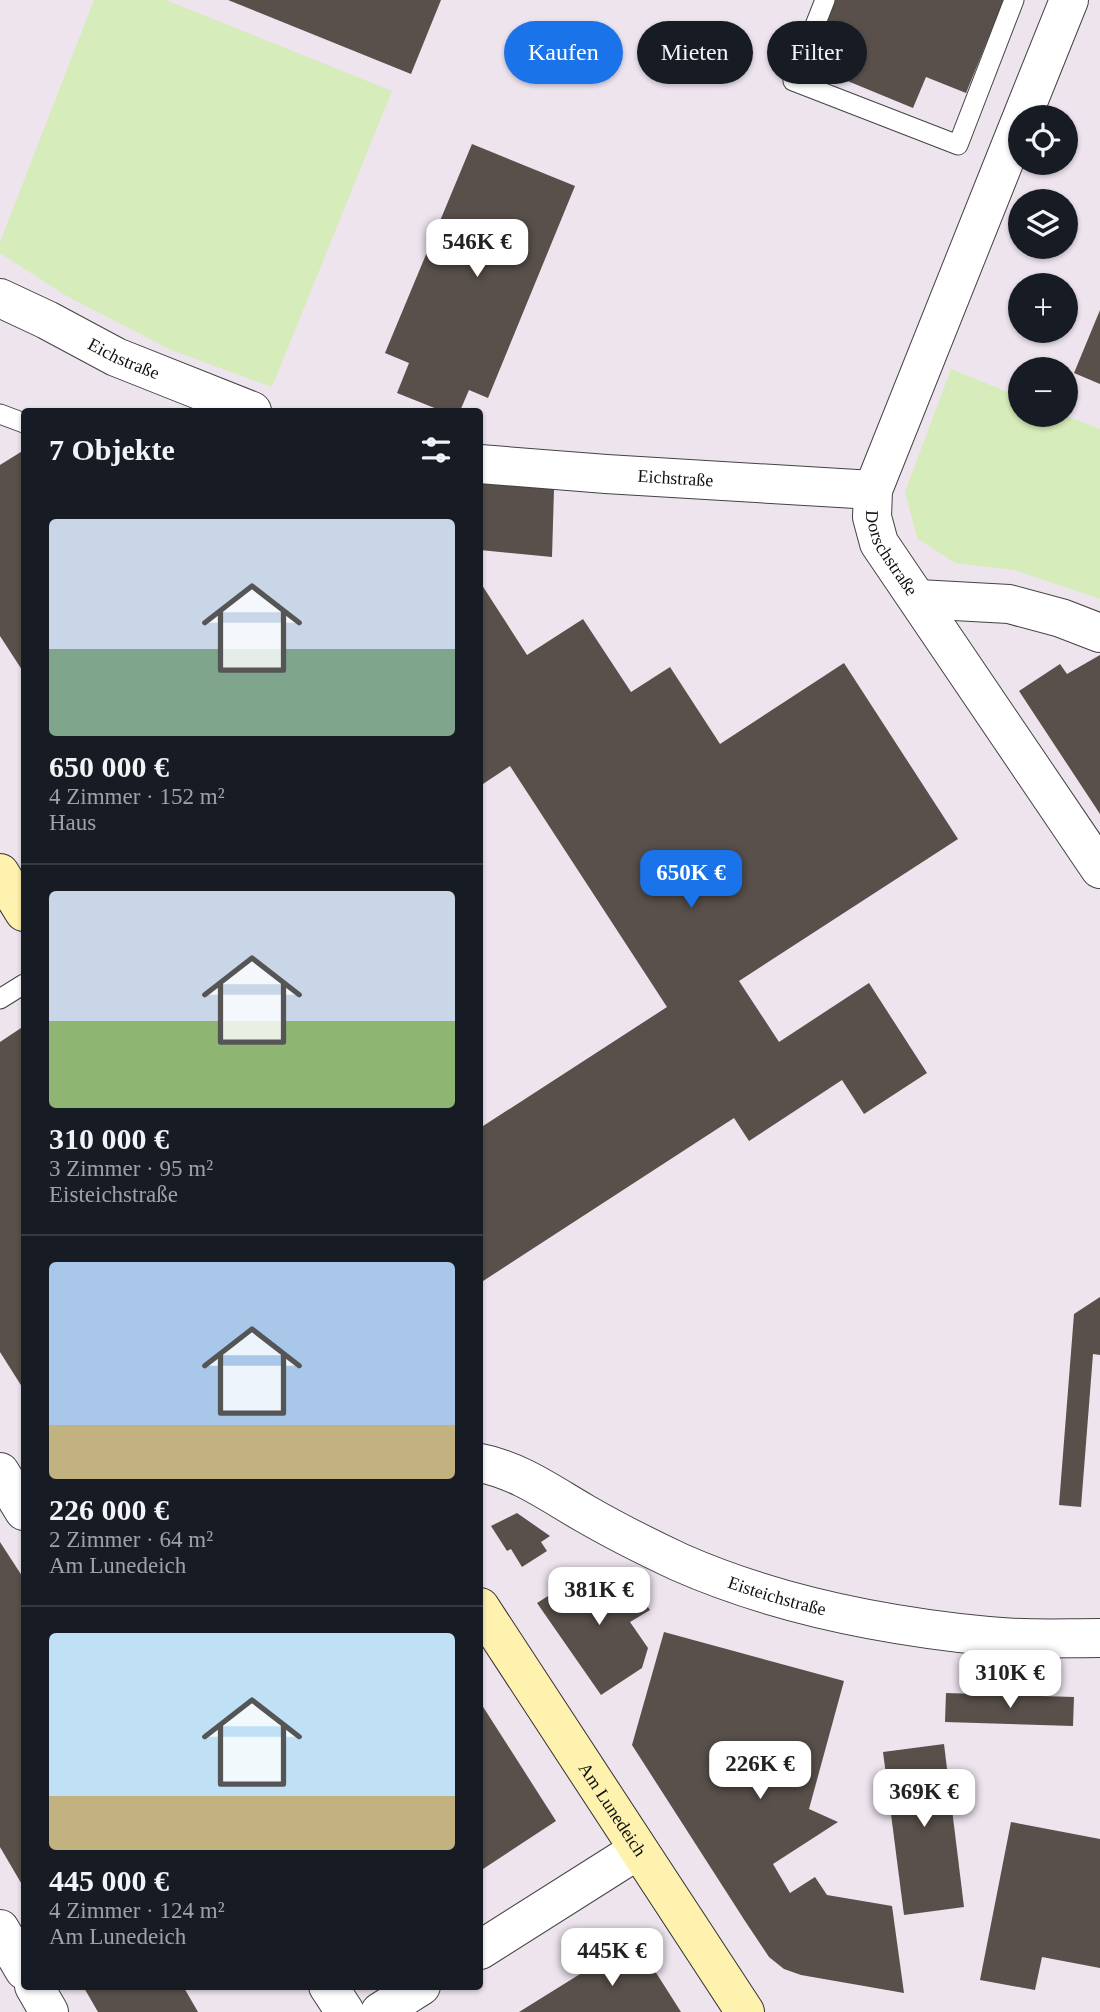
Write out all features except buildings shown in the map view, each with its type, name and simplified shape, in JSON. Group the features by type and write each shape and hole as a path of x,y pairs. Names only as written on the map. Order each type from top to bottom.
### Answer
{"street":[{"name":"Dorschstraße","path":"1027,105 1069,0"},
{"name":"Dorschstraße","path":"1008,152 873,490 872,517 879,543 1100,869"},
{"name":"Eichstraße","path":"0,298 116,357 244,408"},
{"name":"Eichstraße","path":"483,464 873,490"},
{"path":"918,599 1009,604 1061,618 1100,633"},
{"path":"0,873 21,907"},
{"name":"Eisteichstraße","path":"483,1464 496,1466 534,1483 616,1532 681,1563 803,1603 870,1619 990,1637 1100,1638"},
{"path":"0,1472 21,1506"},
{"name":"Am Lunedeich","path":"483,1613 744,2012"},
{"path":"483,1948 638,1850"},
{"path":"0,1929 21,1965"},
{"path":"36,1990 50,2012"},
{"path":"331,1990 345,2012"},
{"path":"380,2012 415,1990"}],"lane":[{"path":"825,0 793,81 958,145 1014,0"},
{"path":"0,414 21,422"},
{"path":"0,999 21,986"}],"shaded area":[{"path":"0,0 1100,0 1100,2012 0,2012"}],"green space":[{"path":"94,0 166,0 392,91 272,387 171,350 65,295 0,253 0,242"},
{"path":"951,369 1008,392 1008,427 1078,427 1078,420 1100,429 1100,599 1014,570 955,563 917,538 905,492"}]}
